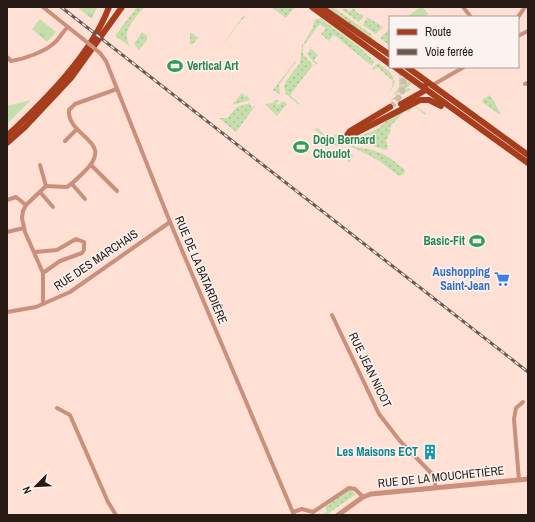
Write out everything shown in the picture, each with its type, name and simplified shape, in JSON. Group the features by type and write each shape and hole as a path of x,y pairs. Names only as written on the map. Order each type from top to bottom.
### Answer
{"main road":[{"path":"7,136 39,105 66,74 85,49 110,7"},
{"path":"110,22 118,7"},
{"path":"7,143 25,128 71,78 122,7"},
{"path":"312,7 389,63"},
{"path":"320,7 389,54"},
{"path":"327,12 389,59"},
{"path":"396,68 528,164"},
{"path":"408,68 528,155"},
{"path":"425,79 425,89"},
{"path":"355,134 425,89"},
{"path":"390,107 350,131 347,136 355,134 420,100 436,102 454,115 462,116"}],"street":[{"name":"RUE DE LA BATARDIÈRE","path":"43,7 100,53 106,61 170,222 293,513"},
{"path":"464,7 470,16"},
{"path":"519,16 525,7"},
{"path":"7,57 12,61 17,60 49,48 68,27"},
{"path":"425,89 462,68"},
{"path":"43,304 43,273 24,228 23,211 26,205 46,186 51,185 61,188 72,184 91,165 96,155 94,148 77,129 69,117 69,110 75,104 117,89"},
{"path":"65,141 77,129"},
{"path":"40,165 46,186"},
{"path":"91,165 117,191"},
{"path":"72,184 85,199"},
{"path":"40,192 53,207"},
{"path":"7,200 16,197 26,205"},
{"name":"RUE DES MARCHAIS","path":"7,312 22,310 43,304 70,292 170,222"},
{"path":"7,232 24,228"},
{"path":"35,252 57,250 76,239 84,242 84,250 82,253 60,261 43,273"},
{"name":"RUE JEAN NICOT","path":"332,315 379,414 404,445 435,477 435,488"},
{"path":"519,480 514,419 516,408 523,402"},
{"path":"58,408 70,415 108,502 116,515"},
{"name":"RUE DE LA MOUCHETIÈRE","path":"338,515 363,497 375,494 528,479"},
{"path":"293,513 302,509 313,512 349,488 355,489 363,497"}],"green space":[{"path":"77,7 97,7 92,19"},
{"path":"137,7 144,7 127,31 128,41 131,47 115,36"},
{"path":"271,7 295,7 286,18"},
{"path":"327,7 333,7 371,34 373,40"},
{"path":"420,7 423,7 428,14 425,16 408,16"},
{"path":"344,8 350,12 353,8 359,14 364,15 359,22 342,10"},
{"path":"244,15 247,19 244,17 219,49"},
{"path":"367,17 383,27 376,34 363,25"},
{"path":"40,19 56,32 47,42 32,29"},
{"path":"315,19 321,19 358,46 374,61 372,66 334,35 329,41 321,34 326,28 320,24 303,46 303,54 313,65 290,95 300,104 299,105 286,94 284,87 286,81 300,63 302,46 313,27"},
{"path":"389,30 389,45 380,38"},
{"path":"142,32 147,36 147,40 139,50 134,44"},
{"path":"190,32 198,38 192,45 190,44"},
{"path":"312,46 311,49 318,55 314,60 318,63 316,65 307,54"},
{"path":"296,60 279,85 280,95 273,90"},
{"path":"378,63 390,72 394,82 394,86 386,95 392,87 393,81 377,67 374,70 372,68"},
{"path":"402,77 412,84 393,96 399,87 399,78"},
{"path":"409,87 410,90 391,101 391,100"},
{"path":"242,93 246,97 247,95 250,100 232,105"},
{"path":"490,95 501,114 482,102 483,99"},
{"path":"31,100 7,124 7,106"},
{"path":"275,100 279,100 276,104 278,105 283,101 287,104 277,116 265,104 273,103"},
{"path":"250,103 251,107 255,106 236,132 219,118 227,118 237,107"},
{"path":"414,106 426,113 425,115"},
{"path":"414,106 409,112 406,109 389,128 391,130 386,140 388,148 386,150 354,140 354,137 377,129 403,108"},
{"path":"318,128 325,136 327,147 331,151 352,154 353,157 349,163 345,155 336,155 324,146 323,136 314,129"},
{"path":"338,134 342,136 344,140 342,144 338,146 334,144 332,140 334,136"},
{"path":"350,145 383,154 405,170 404,174 399,176 378,160"},
{"path":"348,490 351,490 356,494 326,515 322,515 327,511 325,507"}],"tunnel":[{"path":"390,107 397,100 402,90 403,80 400,70"}],"railway":[{"path":"61,7 528,372"}],"place":[{"name":"Vertical Art","path":"175,66"},
{"name":"Dojo Bernard Choulot","path":"301,147"},
{"name":"Basic-Fit","path":"477,241"},
{"name":"Aushopping Saint-Jean","path":"502,279"},
{"name":"Les Maisons ECT","path":"430,452"}]}
